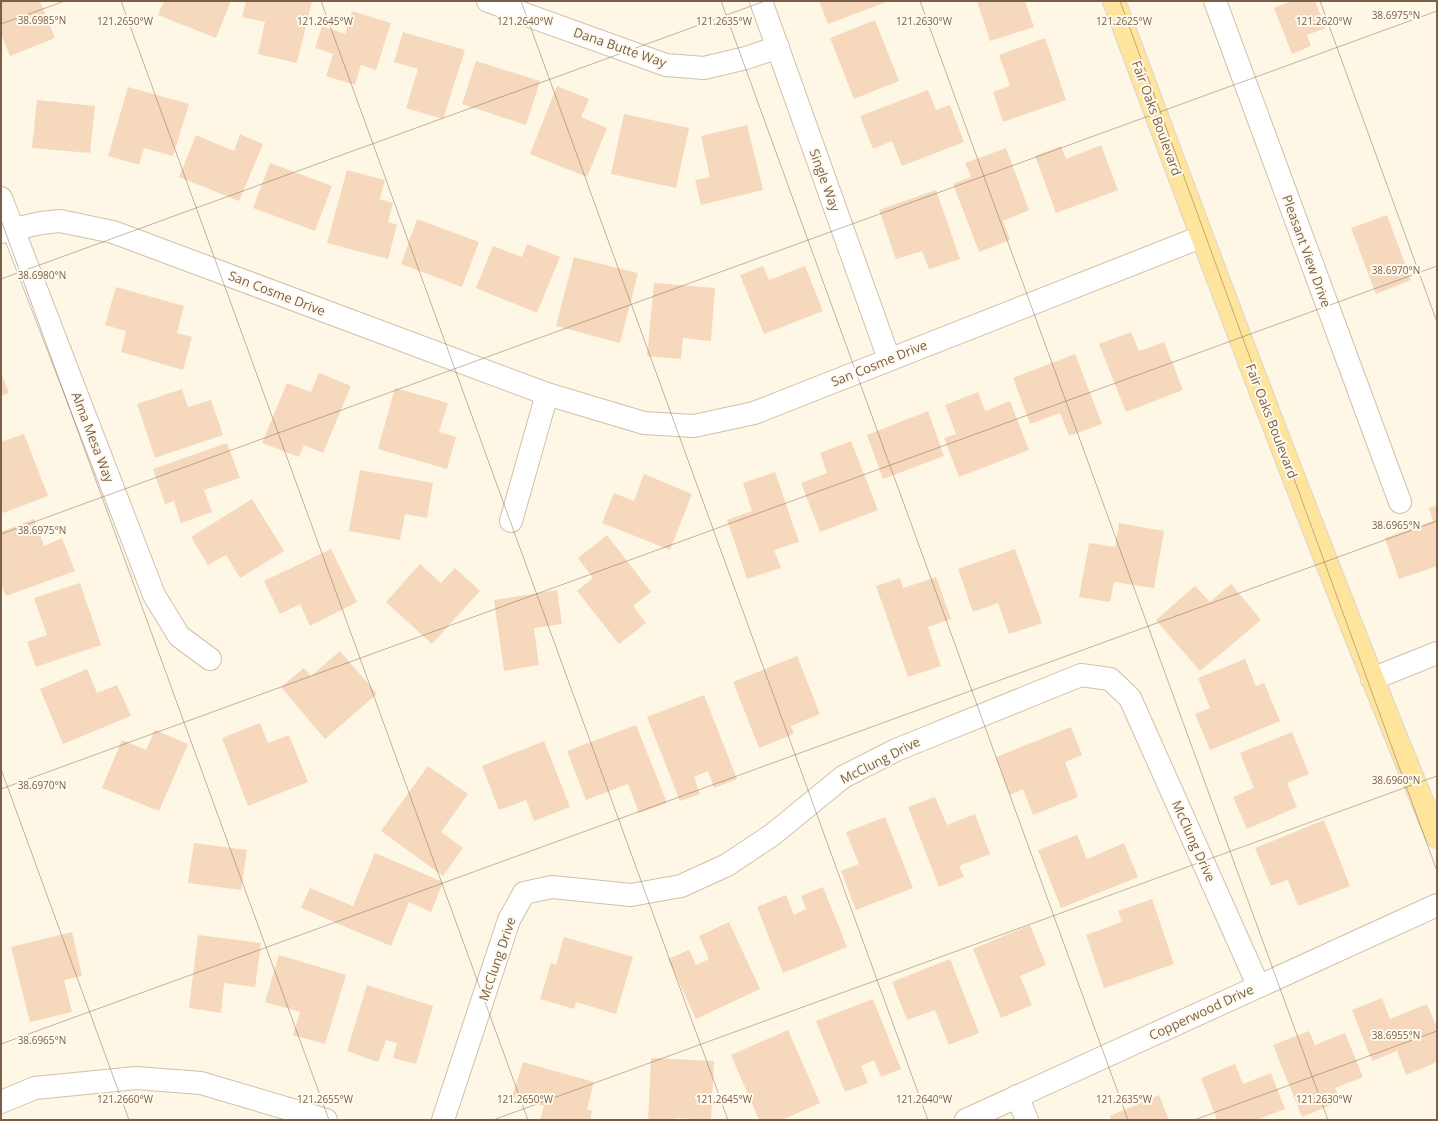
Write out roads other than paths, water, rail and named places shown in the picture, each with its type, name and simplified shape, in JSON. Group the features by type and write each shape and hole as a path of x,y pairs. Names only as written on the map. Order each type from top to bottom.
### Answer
{"main road":[{"name":"Fair Oaks Boulevard","path":"1114,1 1201,236 1372,679 1437,838"}],"street":[{"name":"Dana Butte Way","path":"488,1 666,65 704,68 746,58 778,47"},
{"name":"Single Way","path":"761,1 890,359"},
{"name":"Pleasant View Drive","path":"1215,1 1400,502"},
{"name":"Alma Mesa Way","path":"1,198 7,230 154,595 179,636 210,659"},
{"name":"San Cosme Drive","path":"7,230 60,221 113,232 547,394 644,424 694,426 754,413 1201,236"},
{"path":"512,521 547,394"},
{"path":"1372,679 1437,653"},
{"name":"McClung Drive","path":"443,1120 509,920 524,893 552,887 631,895 681,886 727,865 772,835 843,777 896,750 1081,676 1110,679 1130,698 1258,985"},
{"name":"Copperwood Drive","path":"966,1120 1258,985 1437,905"},
{"path":"1,1102 35,1088 91,1081 136,1078 201,1083 326,1120"},
{"path":"1017,1096 1027,1120"}]}
